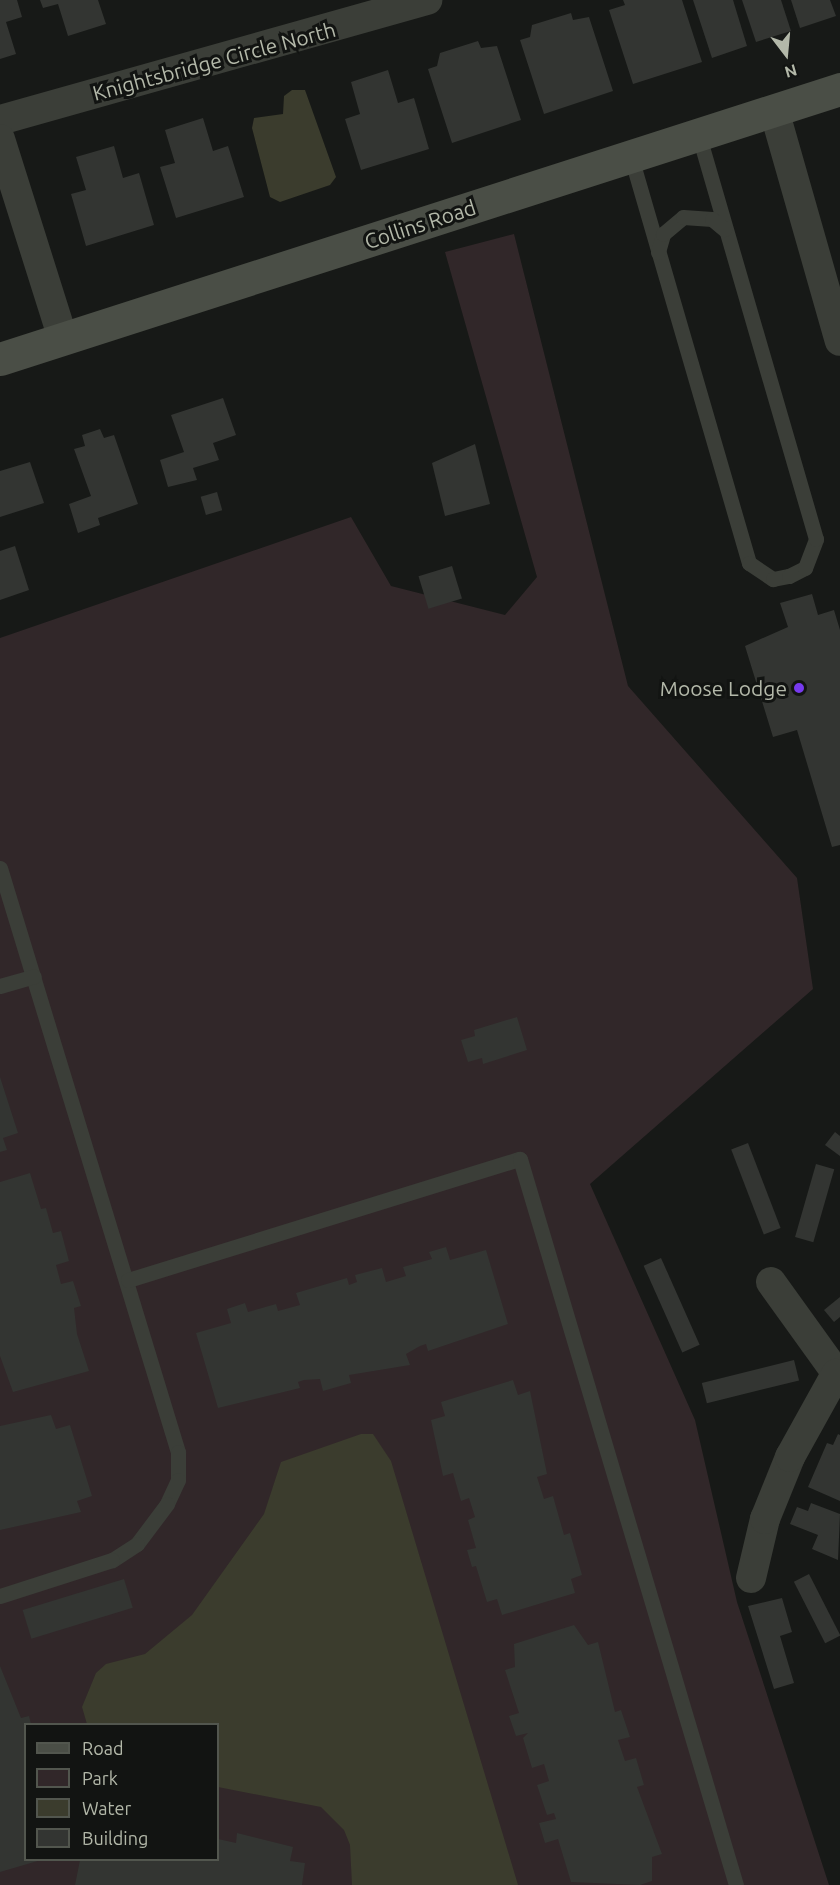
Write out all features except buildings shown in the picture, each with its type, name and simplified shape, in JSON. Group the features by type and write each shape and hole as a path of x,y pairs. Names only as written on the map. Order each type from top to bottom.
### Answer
{"street":[{"name":"Knightsbridge Circle North","path":"0,120 427,0"},
{"name":"Collins Road","path":"0,360 840,89"},
{"path":"774,110 840,341"},
{"path":"0,139 63,339"},
{"path":"751,1578 765,1519 790,1457 838,1376 771,1282"}],"lane":[{"path":"631,157 749,563 772,579 789,576 805,568 816,539 698,134"},
{"path":"658,252 663,234 683,217 712,219 724,229"},
{"path":"0,868 172,1425 178,1479 137,1544 112,1560 0,1596"},
{"path":"0,986 34,976"},
{"path":"128,1280 520,1159 736,1885"}],"green space":[{"path":"514,234 628,686 797,878 813,989 590,1184 695,1420 737,1602 829,1885 0,1885 0,638 351,517 391,586 505,615 537,577 445,252"}],"water":[{"path":"292,90 305,90 336,177 330,185 280,202 270,197 252,128 254,118 283,114 284,96"},
{"path":"361,1434 373,1434 391,1461 518,1885 352,1885 350,1845 344,1830 321,1807 219,1787 219,1723 87,1723 82,1707 96,1673 106,1664 145,1654 192,1615 264,1514 281,1462"}],"place":[{"name":"Moose Lodge","path":"799,688"}]}
